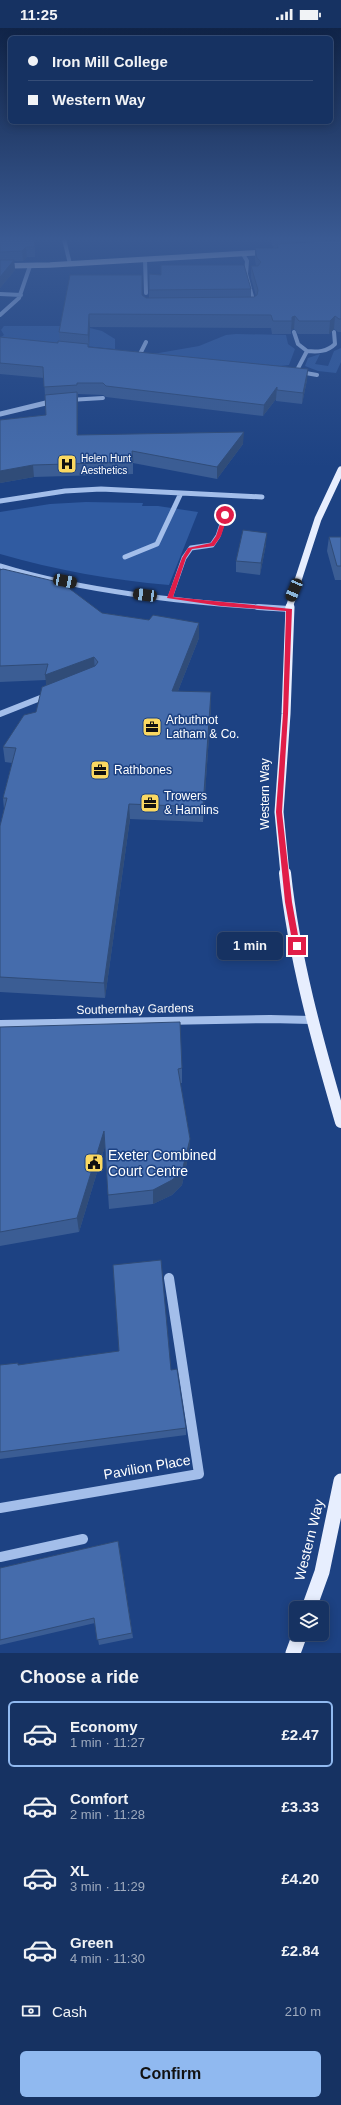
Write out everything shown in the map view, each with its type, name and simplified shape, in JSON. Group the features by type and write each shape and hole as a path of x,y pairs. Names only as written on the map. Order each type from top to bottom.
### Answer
{"main road":[{"name":"Western Way","path":"341,470 318,519 289,609 286,714 279,812 288,902 311,1020 341,1122"},
{"name":"Western Way","path":"312,1601 322,1572 341,1481"},
{"path":"293,1653 297,1641"}],"street":[{"path":"294,332 296,343 302,349 307,351 322,351 333,347 336,344 334,332"},
{"path":"139,356 146,342"},
{"path":"296,372 307,351"},
{"path":"131,355 145,356"},
{"path":"291,371 317,375"},
{"path":"0,414 48,402 103,398"},
{"path":"0,501 65,490 101,489 262,497"},
{"path":"125,557 157,544 181,493"},
{"path":"170,598 184,558 191,548 212,545 218,536 225,515"},
{"path":"0,566 12,570 120,592 221,604 289,609"},
{"path":"7,575 12,570"},
{"path":"0,714 57,692"},
{"name":"Southernhay Gardens","path":"0,1024 270,1019 311,1020"},
{"name":"Pavilion Place","path":"0,1508 199,1474 169,1278"},
{"path":"0,1557 83,1539"}],"shaded area":[{"path":"4,326 82,326 102,331 115,339 115,349 5,338 1,337 4,335 1,330"},
{"path":"226,335 286,335 288,344 295,349 289,365 280,366 153,354 199,346"},
{"path":"341,348 341,362 336,373 318,371 305,366 308,358 320,354 315,364 328,366 334,351"},
{"path":"86,502 143,503 142,506 158,506 198,512 169,585 84,574 0,554 0,512 50,504"}],"building":[{"path":"62,315 89,315 88,335 59,332"},
{"path":"241,315 341,315 341,319 335,316 330,321 299,321 295,316 292,317 292,321 273,321 271,315"},
{"path":"0,337 58,343 58,341 88,344 88,347 308,369 303,393 277,390 277,387 264,405 106,386 103,383 77,383 77,385 44,387 43,367 0,363"},
{"path":"77,392 77,435 244,432 217,467 132,451 133,462 33,465 0,471 0,420 46,415 45,395"},
{"path":"243,530 267,533 261,563 236,561"},
{"path":"329,537 341,537 341,566 337,566"},
{"path":"3,569 62,583 102,613 149,620 153,615 199,623 172,691 211,692 203,807 129,804 104,983 0,977 0,826 7,798 3,798 16,748 3,747 24,715 36,712 42,687 95,666 98,662 94,657 45,675 48,664 0,666 0,570"},
{"name":"Exeter Combined Court Centre","path":"180,1022 182,1068 178,1069 190,1139 182,1171 172,1180 153,1190 108,1195 104,1131 77,1218 0,1232 0,1027"},
{"path":"161,1260 171,1370 177,1369 186,1428 0,1452 0,1365 18,1363 18,1365 119,1351 113,1265"},
{"path":"118,1541 132,1633 97,1640 94,1618 0,1640 0,1568"}],"place":[{"name":"Helen Hunt Aesthetics","path":"67,464"},
{"name":"Arbuthnot Latham & Co.","path":"152,727"},
{"name":"Rathbones","path":"100,770"},
{"name":"Trowers & Hamlins","path":"150,803"},
{"name":"Exeter Combined Court Centre","path":"94,1163"}],"route":[{"path":"225,515 218,536 212,545 191,548 184,558 170,598 221,604 289,609 286,714 282,750 279,812 288,902 297,946"}]}
